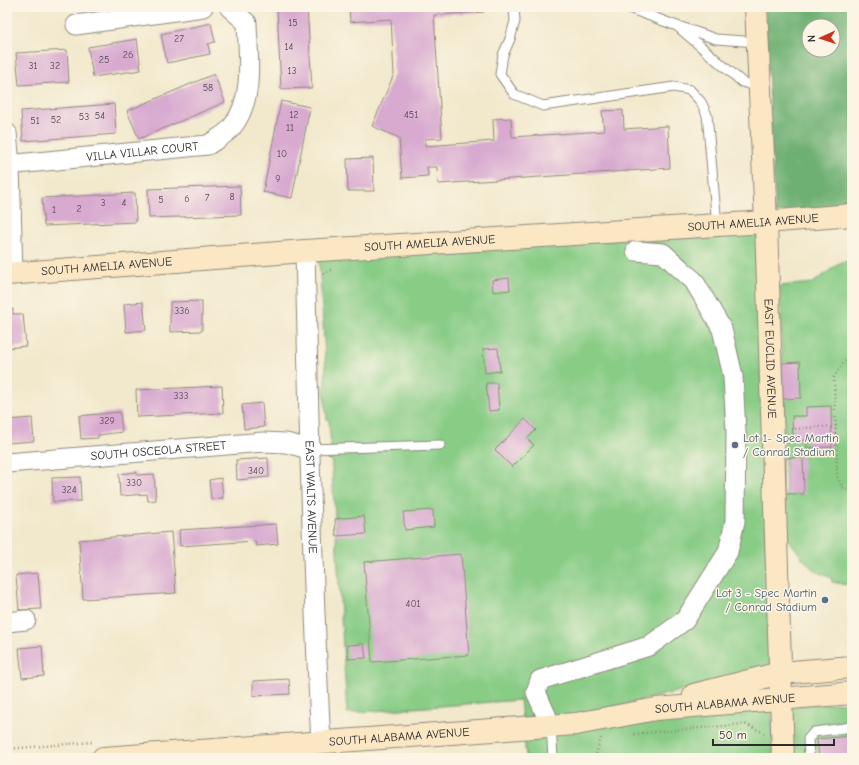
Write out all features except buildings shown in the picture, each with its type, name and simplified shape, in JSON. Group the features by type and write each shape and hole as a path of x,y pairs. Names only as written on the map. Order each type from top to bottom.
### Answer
{"street":[{"path":"76,24 203,7"},
{"name":"VILLA VILLAR COURT","path":"8,165 208,145 232,128 246,104 248,75 247,23 229,7"},
{"name":"EAST EUCLID AVENUE","path":"756,7 766,222 783,758"},
{"path":"7,133 10,274"},
{"name":"SOUTH AMELIA AVENUE","path":"10,274 305,251 766,222 852,215"},
{"name":"EAST WALTS AVENUE","path":"305,251 309,448 321,742"},
{"path":"551,726 536,692 540,680 649,646 685,620 728,552 735,521 736,432 733,376 722,329 694,281 663,253 636,251"},
{"name":"SOUTH OSCEOLA STREET","path":"7,463 263,442 286,443 309,448"},
{"path":"7,622 26,620"},
{"name":"SOUTH ALABAMA AVENUE","path":"576,724 780,673 852,667"},
{"name":"SOUTH ALABAMA AVENUE","path":"102,758 576,724 656,709 781,698 852,694"}],"lane":[{"path":"514,7 515,21 510,39 503,55 500,74 514,94 543,106 674,87 690,90 698,98 707,115 717,225"},
{"path":"626,7 716,39 757,42"},
{"path":"677,26 742,82 760,87"},
{"path":"309,448 440,445"},
{"path":"551,726 553,758"},
{"path":"809,758 808,739 814,732 852,727"}],"path":[{"path":"852,356 843,363 834,377 837,476 842,487 852,493"},
{"path":"631,734 745,724 768,736"},
{"path":"595,736 608,736"},
{"path":"596,758 601,737"}],"green space":[{"path":"765,7 852,7 852,206 775,213"},
{"path":"757,231 770,667 672,693 575,716 522,719 520,700 347,713 329,420 327,419 324,392 326,370 319,259"},
{"path":"852,261 852,586 832,582 832,578 817,572 803,559 787,537 780,286 813,283 841,262"},
{"path":"852,702 852,758 787,758 788,711 795,706"},
{"path":"772,707 773,758 526,758 524,736 657,717"}],"place":[{"name":"Lot 1- Spec Martin / Conrad Stadium","path":"735,445"},
{"name":"Lot 3 - Spec Martin / Conrad Stadium","path":"825,600"}]}
